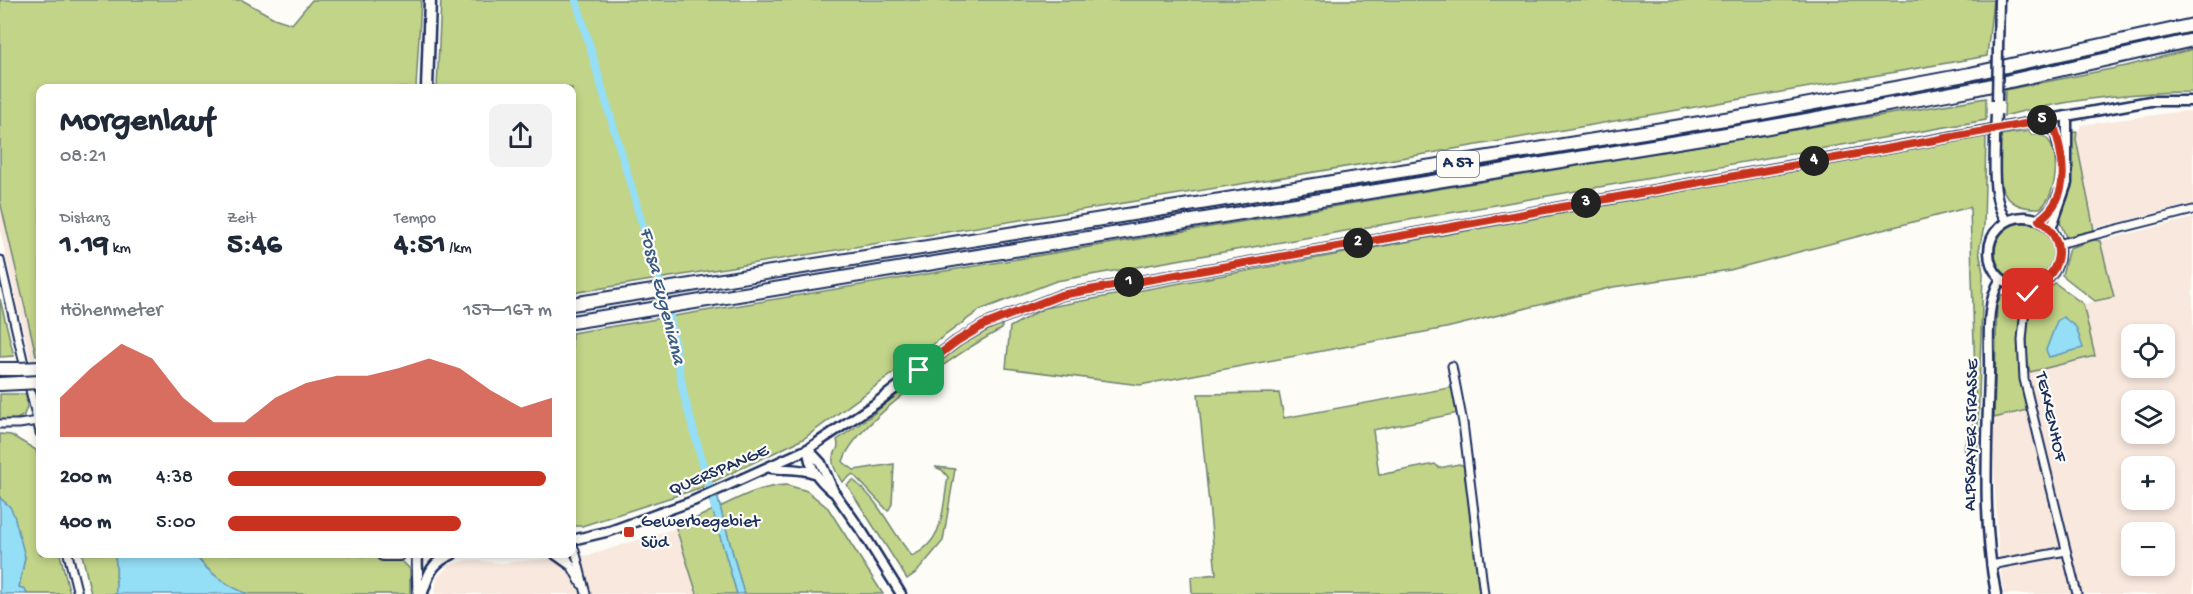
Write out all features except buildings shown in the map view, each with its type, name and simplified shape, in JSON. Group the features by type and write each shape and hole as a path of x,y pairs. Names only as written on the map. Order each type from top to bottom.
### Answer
{"highway":[{"name":"A 57","path":"576,303 1779,111 1992,70 2193,25"},
{"name":"A 57","path":"576,321 1763,128 1974,89 2193,40"},
{"path":"0,369 36,368"},
{"path":"0,384 36,382"}],"main road":[{"path":"427,84 430,0"},
{"path":"417,558 420,594"},
{"path":"420,594 430,570 443,558"}],"street":[{"path":"1999,0 1995,138 1996,189 1999,205 2006,221"},
{"name":"QUERSPANGE","path":"576,539 610,531 693,501 808,449 875,404 957,341 991,321 1061,295 2150,101 2193,101"},
{"path":"2051,229 2067,183 2067,116"},
{"path":"2039,220 2056,201 2064,175 2062,153 2052,119"},
{"path":"2058,244 2193,210"},
{"path":"2019,217 2039,220 2051,229 2058,244 2058,261 2052,273 2042,282 2028,287 2012,285 2001,279 1990,264 1989,246 1993,234 2006,221 2019,217"},
{"path":"0,260 36,413"},
{"name":"ALPSRAYER STRASSE","path":"1996,594 1991,565 1987,502 1991,305 2001,279"},
{"name":"TEKKENHOF","path":"2028,287 2022,340 2024,379 2077,594"},
{"path":"1452,366 1467,445 1484,594"},
{"path":"0,424 36,421"},
{"path":"808,449 809,461 814,473 834,492"},
{"path":"808,449 821,463 834,492 901,594"},
{"path":"770,468 784,470 794,468 814,473"},
{"path":"1991,565 2066,551"},
{"path":"576,554 586,592"},
{"path":"69,558 78,594"},
{"path":"561,558 569,564"},
{"path":"567,558 586,592"}],"shaded area":[{"path":"2184,111 2193,112 2193,204 2094,228 2076,139 2081,125"},
{"path":"0,202 36,360 36,384 0,230"},
{"path":"2193,218 2193,594 2004,594 1999,558 1993,453 1994,418 2027,410 2020,375 2095,356 2083,304 2114,297 2100,241"},
{"path":"676,528 697,594 435,594 437,578 449,565 469,560 502,563 590,555"}],"green space":[{"path":"0,0 242,0 274,18 292,24 312,0 421,0 416,84 36,84 36,355 0,201"},
{"path":"441,0 1993,0 1987,56 1431,153 576,292 576,84 437,84"},
{"path":"2193,49 2193,92 2098,98 2004,116 2005,90 2126,66"},
{"path":"1986,98 1986,120 1056,281 980,310 803,439 700,488 582,526 576,526 576,332"},
{"path":"2029,131 2031,135 2045,137 2054,152 2054,184 2046,202 2040,208 2024,207 2013,202 2006,195 2000,174 2000,135"},
{"path":"2077,132 2076,139 2094,230 2066,237 2058,217 2068,193 2071,177 2071,133"},
{"path":"1986,136 1984,227 1979,250 1983,273 1977,459 1975,462 1965,452 1966,439 1976,412 1970,207 1730,270 1613,287 1446,328 1140,385 1006,368 1010,327 1044,308"},
{"path":"2018,223 2030,223 2045,231 2053,246 2053,258 2045,273 2030,281 2018,281 2003,273 1995,258 1995,246 2003,231"},
{"path":"2094,240 2100,241 2114,297 2095,301 2062,275 2069,248"},
{"path":"2055,283 2083,304 2095,356 2030,372 2027,345 2030,313 2037,295"},
{"path":"2001,295 2022,297 2019,355 2027,410 1994,418 1997,305"},
{"path":"0,299 14,356 0,357"},
{"path":"1002,322 1002,329 963,352 912,388 867,427 851,446 843,462 854,470 894,464 892,504 888,511 853,474 842,482 834,468 833,461 838,448 837,440 872,415 951,351"},
{"path":"1454,387 1459,413 1373,430 1379,475 1435,464 1439,468 1459,464 1465,466 1481,594 1192,594 1191,577 1216,574 1198,394 1279,393 1284,418"},
{"path":"0,394 26,394 27,407 24,415 12,422 0,421"},
{"path":"0,434 11,435 36,450 36,558 61,558 70,594 27,594 25,589 19,587 25,557 10,507 0,498"},
{"path":"935,467 955,469 943,541 917,572 907,579 847,485 853,480 871,497 912,556 931,542 943,513 948,477 942,470"},
{"path":"787,485 807,491 828,508 883,594 744,594 720,507 744,495"},
{"path":"713,510 737,594 697,594 676,528"},
{"path":"83,558 115,558 116,594 91,594"},
{"path":"198,558 381,558 401,560 410,569 410,594 248,594 218,578"}],"water":[{"path":"2063,317 2076,327 2083,348 2049,357 2046,350 2057,321"},
{"path":"0,498 10,507 14,515 25,557 19,587 25,589 27,594 0,594"},
{"path":"718,498 744,594 737,594 710,502"},
{"path":"198,558 218,578 248,594 116,594 115,559"}],"waterway":[{"name":"Fossa Eugeniana","path":"576,0 670,318 684,396 716,511"}],"place":[{"name":"Gewerbegebiet Süd","path":"629,532"}],"route":[{"path":"919,370 957,341 984,325 1035,303 1061,295 2052,119 2062,153 2064,175 2060,193 2053,207 2039,220 2055,235 2059,254 2052,273 2037,285 2028,287 2028,294"}]}
